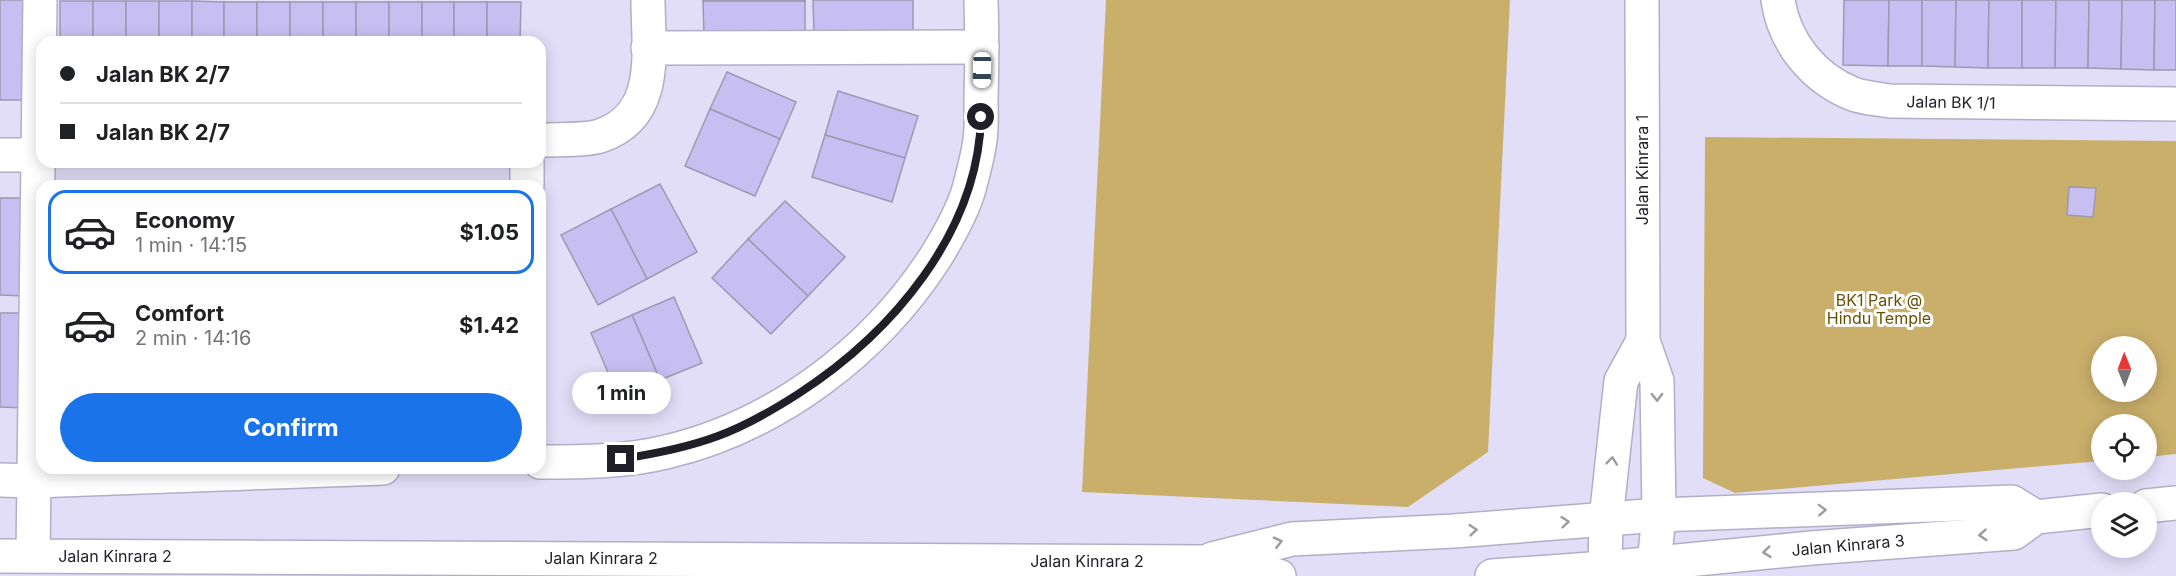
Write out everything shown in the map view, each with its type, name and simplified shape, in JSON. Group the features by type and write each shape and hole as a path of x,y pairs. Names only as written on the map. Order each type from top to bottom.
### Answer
{"street":[{"path":"40,0 40,36"},
{"path":"546,140 598,136 620,127 639,107 648,83 648,0"},
{"path":"546,462 599,462 643,456 720,436 773,410 816,383 852,355 890,318 924,274 949,235 968,191 980,140 981,0"},
{"name":"Jalan Kinrara 1","path":"1642,0 1643,341 1656,381 1659,515 1654,570"},
{"name":"Jalan BK 1/1","path":"1778,0 1780,18 1797,52 1824,77 1853,94 1890,101 2176,104"},
{"path":"648,48 982,47"},
{"path":"0,155 36,155"},
{"name":"Jalan Kinrara 1","path":"1604,572 1606,519 1621,381 1643,341"},
{"path":"33,556 36,372"},
{"path":"0,480 34,481 222,474"},
{"name":"Jalan Kinrara 3","path":"1606,519 2012,502 2036,517"},
{"path":"2157,505 2176,503"},
{"name":"Jalan Kinrara 3","path":"1604,572 1654,570 1811,548 2014,533 2036,517 2091,511"},
{"name":"Jalan Kinrara 2","path":"1201,562 1292,539 1454,531 1606,519"},
{"name":"Jalan Kinrara 2","path":"0,556 1201,562 1279,576"},
{"path":"1492,576 1604,572"}],"green space":[{"path":"1106,0 1510,0 1488,452 1408,507 1082,492"},
{"name":"BK1 Park @ Hindu Temple","path":"1705,137 2176,141 2176,454 2157,456 2157,414 2091,414 2091,462 1735,493 1703,478"}],"building":[{"path":"0,0 27,0 26,100 0,100"},
{"path":"805,0 805,1 703,1"},
{"path":"813,0 913,0 913,31 814,33"},
{"path":"1844,0 1889,0 1888,66 1843,65"},
{"path":"1889,0 1922,0 1922,66 1888,66"},
{"path":"1922,0 1956,0 1955,67 1922,66"},
{"path":"1956,0 1989,0 1988,68 1955,67"},
{"path":"1989,0 2022,0 2022,68 1988,68"},
{"path":"2022,0 2056,0 2055,68 2022,68"},
{"path":"2056,0 2089,0 2088,68 2055,68"},
{"path":"2089,0 2122,0 2121,69 2088,68"},
{"path":"2122,0 2155,0 2154,70 2121,69"},
{"path":"2155,0 2176,0 2176,70 2154,70"},
{"path":"60,1 93,1 93,36 60,36"},
{"path":"93,1 126,1 126,36 93,36"},
{"path":"126,1 159,1 159,36 126,36"},
{"path":"159,1 192,1 192,36 159,36"},
{"path":"192,1 224,2 224,36 192,36"},
{"path":"703,1 805,1 805,34 704,35"},
{"path":"224,2 257,2 257,36 224,36"},
{"path":"257,2 290,2 290,36 257,36"},
{"path":"290,2 323,2 323,36 290,36"},
{"path":"323,2 356,2 356,36 323,36"},
{"path":"356,2 389,2 389,36 356,36"},
{"path":"389,2 422,2 422,36 389,36"},
{"path":"422,2 454,2 454,36 422,36"},
{"path":"454,2 487,2 487,36 454,36"},
{"path":"487,2 521,2 520,36 487,36"},
{"path":"727,72 796,102 780,139 710,109"},
{"path":"838,91 918,116 905,158 825,135"},
{"path":"710,109 780,139 755,196 685,166"},
{"path":"825,135 905,158 892,202 812,177"},
{"path":"660,184 697,252 647,279 611,209"},
{"path":"2069,187 2096,188 2093,217 2067,215"},
{"path":"0,198 26,198 25,296 0,295"},
{"path":"785,201 845,257 808,296 748,239"},
{"path":"611,209 647,279 598,305 561,235"},
{"path":"748,239 808,296 771,334 712,278"},
{"path":"674,297 702,363 660,380 632,315"},
{"path":"0,313 27,313 25,408 0,407"},
{"path":"632,315 660,380 619,398 591,333"}],"route":[{"path":"621,459 665,452 720,436 773,410 816,383 852,355 890,318 924,274 949,235 968,191 980,140 981,117"}]}
